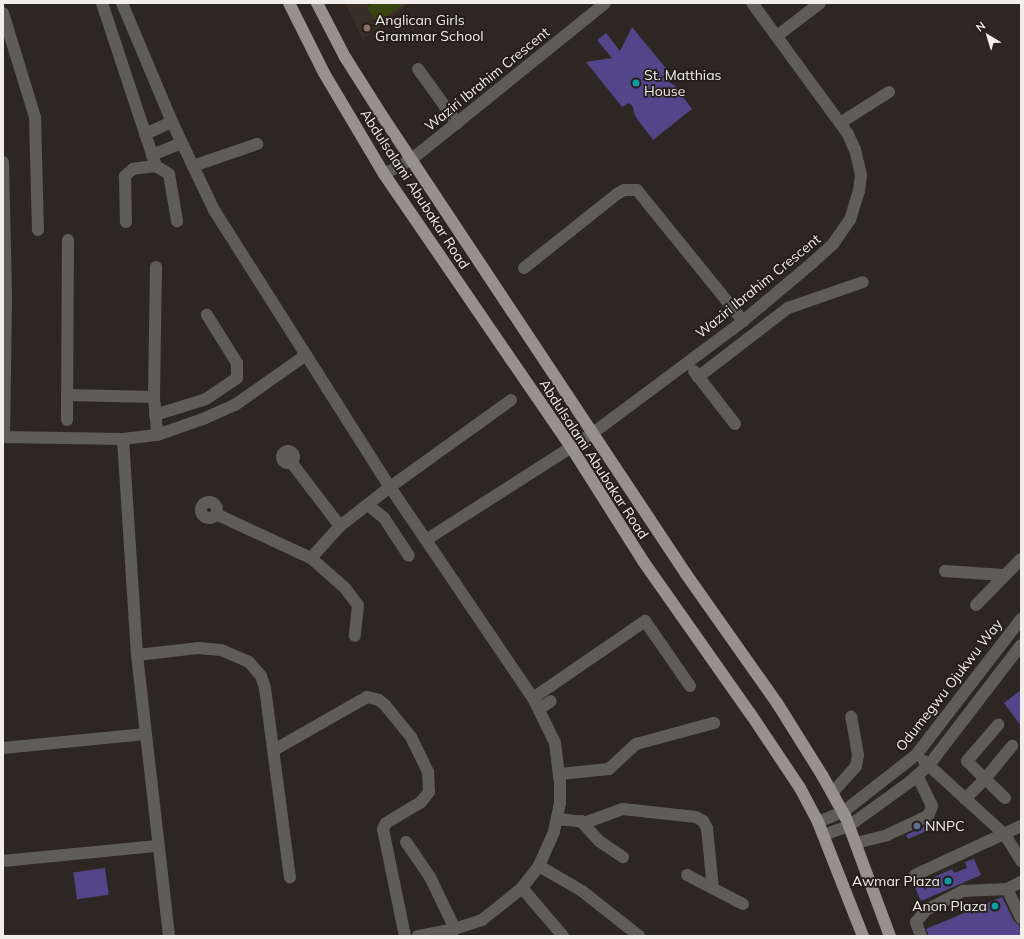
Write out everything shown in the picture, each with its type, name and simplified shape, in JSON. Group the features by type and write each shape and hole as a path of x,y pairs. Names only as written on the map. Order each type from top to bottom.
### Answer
{"main road":[{"name":"Abdulsalami Abubakar Road","path":"289,3 324,73 384,174 571,447 643,562 763,732 800,788 818,822 863,936"},
{"name":"Abdulsalami Abubakar Road","path":"318,3 345,58 686,574 777,703 832,793 850,826 890,936"}],"street":[{"path":"102,3 154,161 169,174 177,221"},
{"name":"Waziri Ibrahim Crescent","path":"384,174 412,159 605,3"},
{"name":"Waziri Ibrahim Crescent","path":"426,540 593,432 742,321 833,244 850,220 859,192 861,175 855,150 840,123 752,3"},
{"path":"777,36 820,3"},
{"path":"126,4 181,143 217,215 390,487 533,698 556,743 560,774 557,819 539,866 522,888 482,920 455,929 418,936"},
{"path":"3,13 35,118 38,230"},
{"path":"418,69 457,123"},
{"path":"840,123 889,92"},
{"path":"145,134 172,122"},
{"path":"126,222 125,176 133,169 154,161 181,143"},
{"path":"192,166 257,144"},
{"path":"3,162 4,437 123,439 157,435 203,420 235,405 306,355"},
{"path":"524,268 617,194 624,190 637,190 742,321"},
{"path":"67,420 68,240"},
{"path":"156,267 154,397 157,435"},
{"path":"698,376 788,308 863,282"},
{"path":"155,415 206,399 237,378 237,363 207,315"},
{"path":"687,362 735,424"},
{"path":"67,395 154,397"},
{"path":"311,558 340,526 368,506 390,487 511,400"},
{"path":"123,439 137,655 157,846 169,936"},
{"path":"291,462 340,526"},
{"path":"368,506 384,518 409,556"},
{"path":"216,514 311,558 355,598 358,605 355,636"},
{"path":"976,605 1003,575 1021,559"},
{"path":"945,571 1003,575"},
{"name":"Odumegwu Ojukwu Way","path":"818,822 843,812 916,755 1021,619"},
{"path":"533,698 645,621 690,686"},
{"path":"823,835 850,826 929,765 1021,645"},
{"path":"137,655 198,648 220,650 249,662 261,676 265,688 274,750 290,877"},
{"path":"274,750 367,697 379,700 385,705 411,737 428,772 429,792 421,802 386,823 383,829 406,936"},
{"path":"539,709 551,702"},
{"path":"832,793 856,766 858,755 850,717"},
{"path":"560,774 609,769 636,744 714,723"},
{"path":"998,725 967,761 1005,798"},
{"path":"3,748 145,734"},
{"path":"965,799 986,779 1012,746"},
{"path":"916,755 929,765 1005,835 1021,861"},
{"path":"856,843 887,834 928,816 932,806 917,775"},
{"path":"557,819 595,821 622,809 696,817 703,821 707,828 713,889"},
{"path":"581,821 599,841 623,857"},
{"path":"915,875 1005,835 1021,826"},
{"path":"406,842 430,877 455,929"},
{"path":"3,862 157,846"},
{"path":"539,866 582,891 639,936"},
{"path":"687,875 743,904"},
{"path":"921,936 916,922 926,910 963,891 1007,889 1021,882"},
{"path":"522,888 563,936"},
{"path":"1007,889 1021,918"}],"shaded area":[{"name":"Anglican Girls Grammar School","path":"345,3 409,3 363,40"}],"green space":[{"path":"373,3 405,3 378,23 367,8"}],"building":[{"name":"St. Matthias House","path":"632,27 669,72 662,77 675,86 692,109 653,140 635,116 633,107 629,103 622,107 586,62 612,58 597,40 606,33 620,51"},
{"path":"1021,690 1021,726 1004,703"},
{"path":"931,823 934,828 908,839 906,835"},
{"name":"Awmar Plaza","path":"974,859 981,875 921,901 913,883 923,882 952,869 954,873 967,868 965,862"},
{"path":"105,868 109,895 77,899 73,872"},
{"name":"Anon Plaza","path":"1002,897 1014,921 1019,925 1021,936 929,936 926,929"}],"place":[{"name":"Anglican Girls Grammar School","path":"367,28"},
{"name":"St. Matthias House","path":"636,83"},
{"name":"NNPC","path":"917,826"},
{"name":"Awmar Plaza","path":"948,881"},
{"name":"Anon Plaza","path":"995,906"}]}
